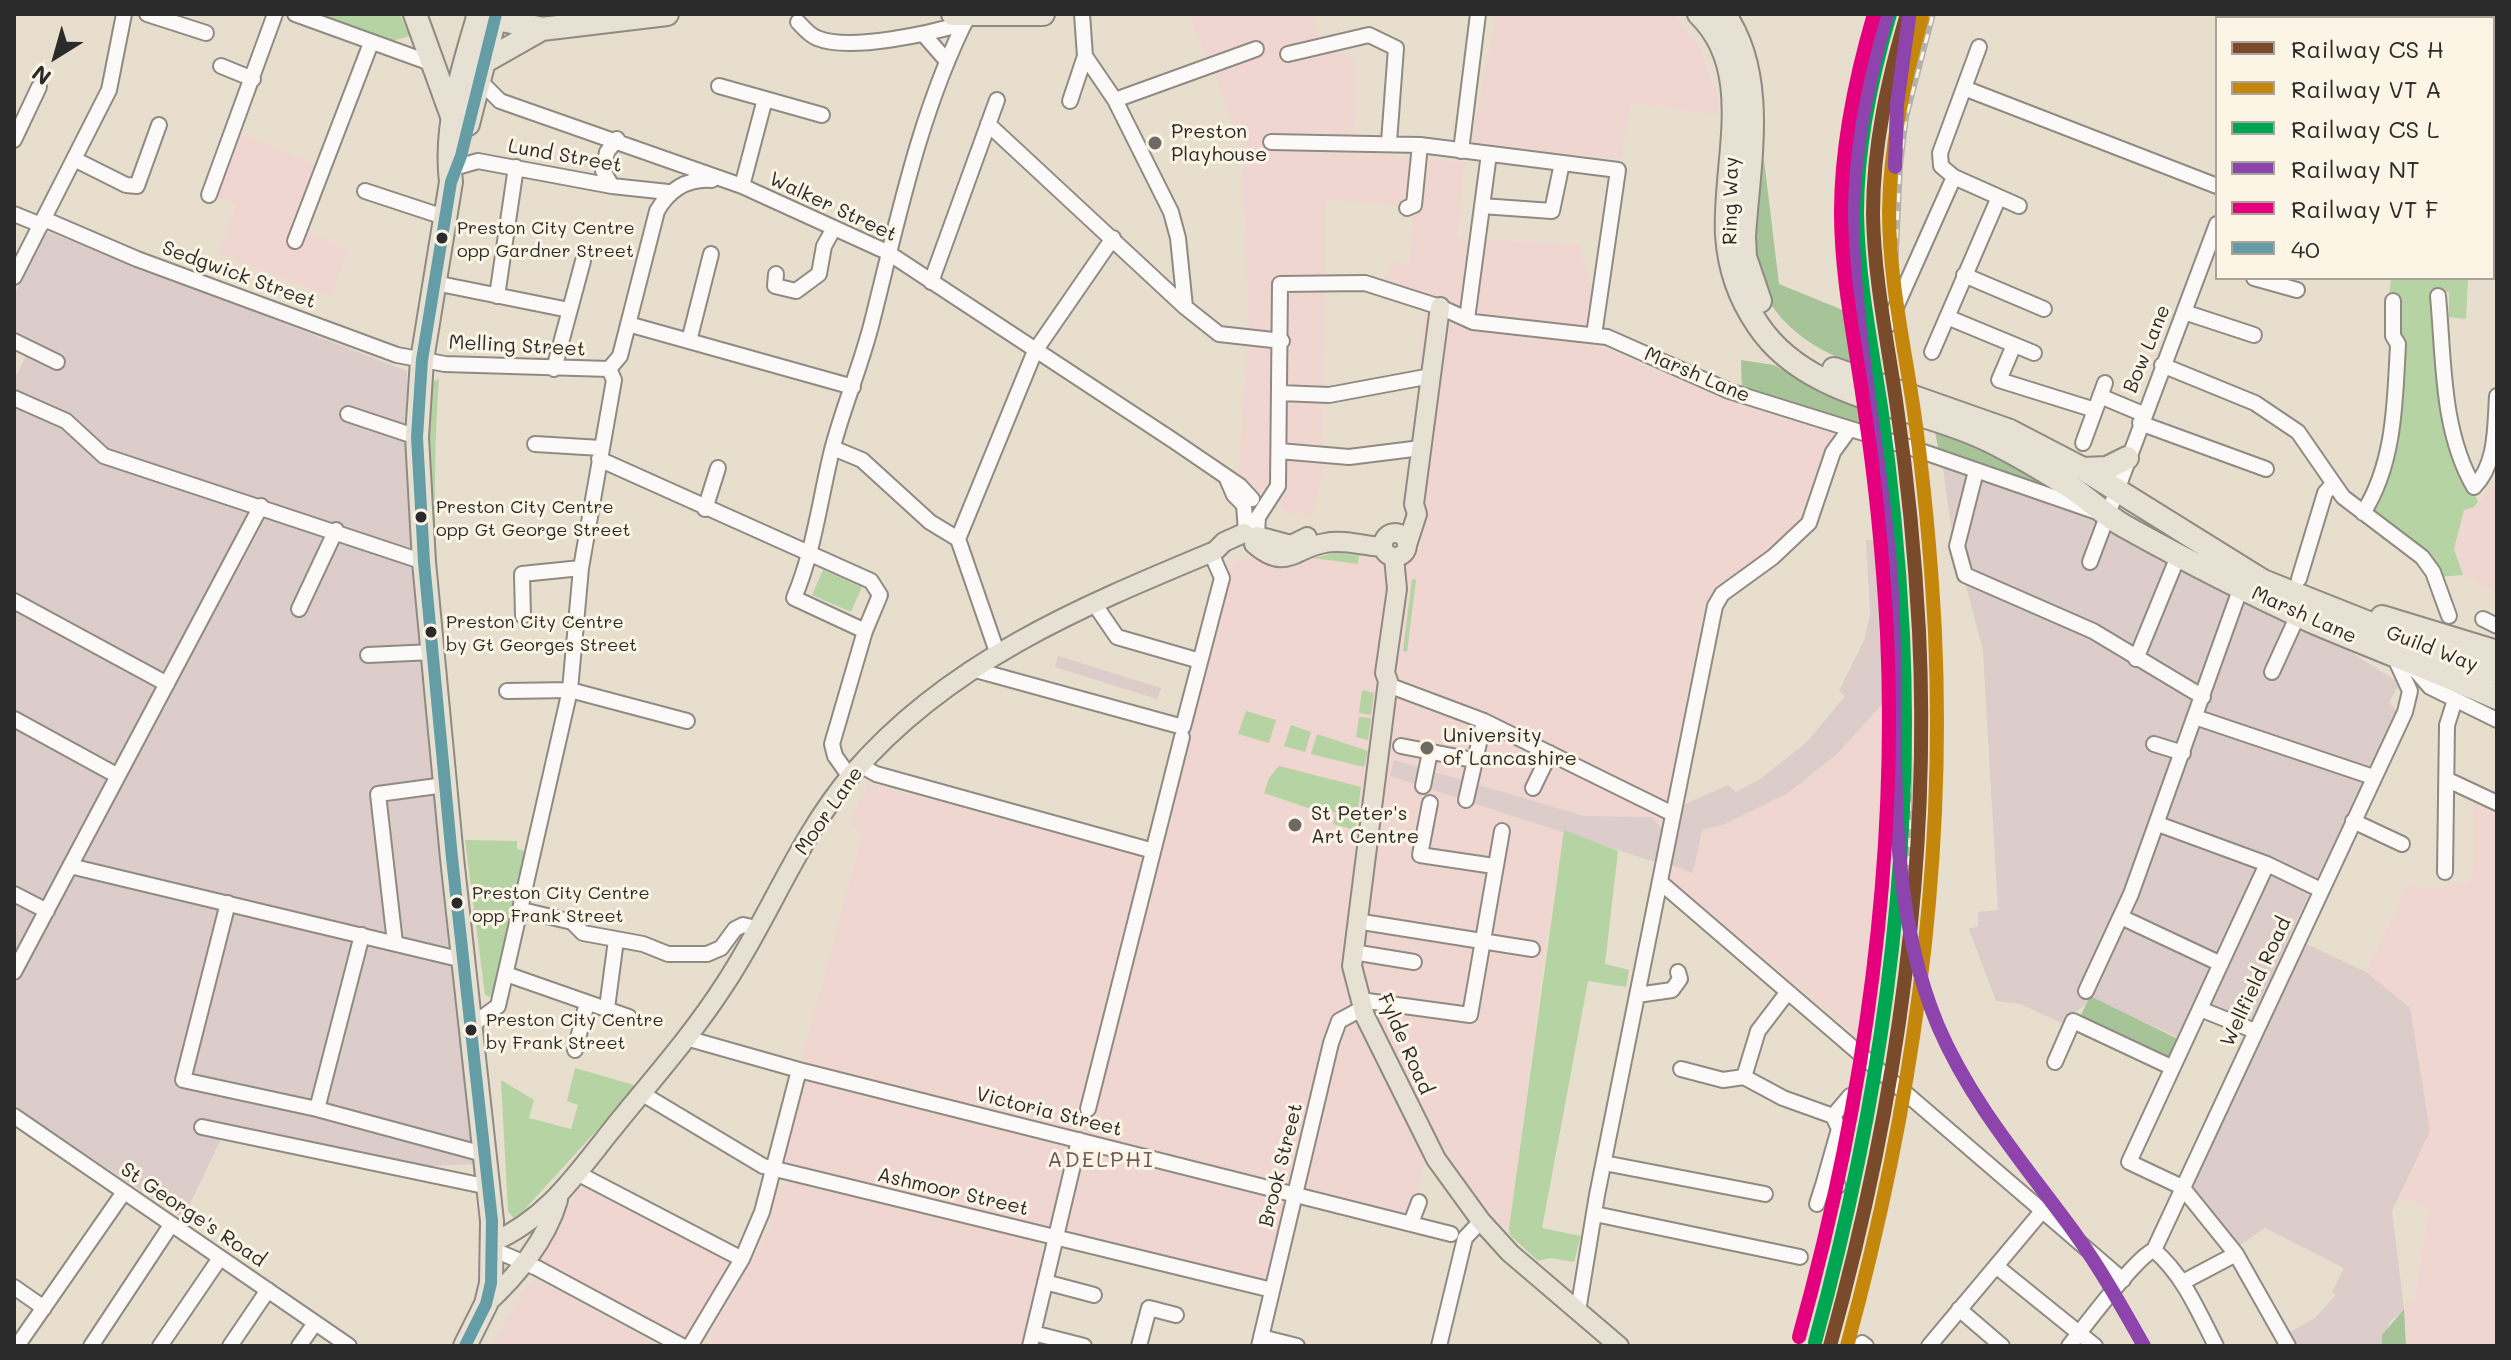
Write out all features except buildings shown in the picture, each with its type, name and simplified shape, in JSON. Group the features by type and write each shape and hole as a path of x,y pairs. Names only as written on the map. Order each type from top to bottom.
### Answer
{"highway":[{"path":"415,14 453,120"},
{"path":"485,15 542,29 667,14"},
{"path":"962,17 1043,14"},
{"name":"Ring Way","path":"1699,14 1717,39 1728,66 1734,101 1727,206 1730,258 1741,293 1759,328 1792,361 1820,378 1984,438 2055,477 2105,514"},
{"name":"Ring Way","path":"1724,14 1739,42 1750,88 1752,116 1745,257 1756,294 1769,316 1798,345 1832,368 2010,431 2083,469 2115,490"},
{"path":"485,15 480,71 454,175 422,360 417,437 424,562 445,785 487,1155 494,1250"},
{"path":"454,175 448,155 453,120 485,15"},
{"path":"480,71 542,29"},
{"path":"2083,469 2107,468 2127,458"},
{"name":"Marsh Lane","path":"2115,490 2239,569 2322,606"},
{"name":"Marsh Lane","path":"2105,514 2298,615 2400,658"},
{"path":"2322,606 2378,616 2497,652"},
{"name":"Guild Way","path":"2322,606 2497,674"},
{"name":"Guild Way","path":"2400,658 2497,698"},
{"name":"Moor Lane","path":"465,1346 486,1304 494,1250"}],"main road":[{"path":"1252,522 1264,553 1279,558 1294,557 1324,543 1396,544 1414,504 1440,307"},
{"name":"Moor Lane","path":"494,1250 559,1197 686,1038 727,982 797,854 855,771 933,698 997,652 1093,602 1213,552 1228,552 1252,522"},
{"name":"Fylde Road","path":"1396,544 1406,594 1389,679 1356,921 1352,966 1362,1004 1436,1159 1481,1221 1510,1253 1619,1346"},
{"name":"Moor Lane","path":"486,1304 511,1282 545,1228 559,1197"},
{"path":"494,1250 527,1240 545,1228"}],"street":[{"path":"14,277 109,90 124,14"},
{"path":"147,14 206,33"},
{"path":"209,195 275,14"},
{"path":"295,14 322,19 371,43 425,61 437,69"},
{"path":"1070,101 1085,56 1082,14"},
{"path":"1461,151 1478,14"},
{"path":"798,22 816,38 824,40 925,36 962,17"},
{"path":"865,631 794,598 887,252 962,17"},
{"path":"1288,54 1369,35 1396,48 1389,142"},
{"path":"925,36 946,60"},
{"path":"408,57 417,51 425,38"},
{"path":"295,241 371,43"},
{"path":"1979,47 1940,153 1941,166 1954,177 2019,206"},
{"path":"1115,100 1256,49"},
{"path":"1085,56 1115,100 1171,212 1178,238 1185,307"},
{"path":"221,66 253,79"},
{"name":"Walker Street","path":"480,71 500,101 617,139 735,184 887,252 1227,479 1252,522"},
{"path":"719,86 822,115"},
{"path":"14,140 39,87"},
{"path":"1964,88 2215,185"},
{"path":"735,184 765,99"},
{"path":"931,282 997,100"},
{"path":"988,124 1185,307 1219,334 1282,341 1278,486 1252,522"},
{"path":"74,159 126,185 137,186 159,125"},
{"path":"612,186 603,171 607,152 617,139"},
{"path":"1271,142 1389,142 1618,170 1594,335"},
{"path":"1407,208 1414,205 1420,145"},
{"path":"1467,319 1489,154"},
{"name":"Lund Street","path":"454,175 478,161 641,189 674,189 703,179 735,184"},
{"path":"472,1025 498,1006 522,910 570,690 581,568 614,380 609,369 620,356 657,211 674,189 676,163"},
{"path":"1482,206 1552,211 1562,163"},
{"path":"497,296 516,167"},
{"path":"1888,325 1954,177"},
{"path":"641,189 657,211"},
{"path":"365,191 447,218"},
{"path":"1932,352 1999,197"},
{"name":"Sedgwick Street","path":"14,214 43,222 368,345 422,360"},
{"path":"776,274 775,286 796,291 819,274 824,246 834,228"},
{"path":"958,539 1035,351 1113,238"},
{"name":"Bow Lane","path":"2115,490 2184,312 2212,260 2215,238"},
{"path":"689,341 711,254"},
{"path":"554,369 583,261"},
{"path":"1964,275 2044,309"},
{"path":"2261,280 2297,290"},
{"path":"435,283 569,310"},
{"name":"Marsh Lane","path":"1282,341 1280,284 1365,283 1467,319 1594,335 1625,344 1729,391 2105,514"},
{"path":"2438,296 2439,352 2456,446 2474,487 2481,480 2496,446 2497,396"},
{"path":"2363,513 2374,496 2390,440 2398,344 2393,336 2393,301"},
{"path":"2184,312 2254,335"},
{"path":"1947,317 2034,353"},
{"path":"628,324 853,387"},
{"path":"14,341 57,362"},
{"path":"2014,345 1999,380 2100,396 2141,418 2266,469"},
{"name":"Melling Street","path":"422,360 554,369 609,369"},
{"path":"2162,365 2255,403 2283,420 2314,451 2333,484 2363,513 2422,557 2433,572 2449,616"},
{"path":"1280,393 1329,395 1431,376"},
{"path":"2083,443 2100,396"},
{"path":"14,398 66,421 104,456 336,530 424,562"},
{"path":"348,414 417,437"},
{"path":"1578,1311 1604,1163 1715,606 1722,594 1773,557 1809,523 1833,452 1849,430"},
{"path":"535,444 600,454 705,509 876,587 880,595 865,631 832,744 835,756 855,771 876,774 1150,850"},
{"path":"833,448 862,460 930,522 958,539 997,652"},
{"path":"1279,451 1349,457 1421,448"},
{"path":"705,509 718,468"},
{"path":"1976,471 1957,546 1965,575 2093,631 2203,697"},
{"path":"2307,574 2325,493 2333,484"},
{"path":"2090,562 2115,490"},
{"path":"14,972 261,506"},
{"path":"299,609 336,530"},
{"path":"1088,1109 1150,850 1222,578 1213,552"},
{"path":"2136,659 2179,554"},
{"path":"523,616 522,574 581,568"},
{"path":"2086,991 2121,917 2158,824 2241,587"},
{"path":"14,601 167,684"},
{"path":"1093,602 1117,637 1200,661"},
{"path":"2272,672 2298,615"},
{"path":"2483,619 2497,626"},
{"path":"368,655 433,652"},
{"path":"2400,658 2410,691 2430,687"},
{"name":"Marsh Lane","path":"2400,658 2430,687 2497,720"},
{"path":"972,669 1182,732"},
{"path":"1389,679 1484,721 1673,813"},
{"path":"507,691 570,690 687,721"},
{"name":"Wellfield Road","path":"2069,1346 2125,1276 2150,1251 2405,712 2410,691"},
{"path":"2445,872 2447,725 2455,700"},
{"path":"2195,717 2373,777"},
{"path":"14,719 118,776"},
{"path":"1466,800 1484,721"},
{"path":"2154,744 2183,753"},
{"path":"1401,746 1473,760"},
{"path":"1423,786 1430,752"},
{"path":"1533,788 1556,756"},
{"path":"2448,780 2497,803"},
{"path":"395,943 378,794 445,785"},
{"path":"1430,803 1420,855 1494,866"},
{"path":"2353,821 2397,842 2384,856"},
{"path":"2158,824 2267,864 2321,890"},
{"path":"1362,1004 1470,1015 1502,831"},
{"path":"2267,864 2129,1162 2182,1187 2236,1254 2288,1346"},
{"path":"70,866 463,960"},
{"path":"1660,882 2043,1210 2125,1276"},
{"path":"14,894 47,911"},
{"path":"228,903 183,1080 317,1109 487,1155"},
{"path":"522,910 572,922 583,933 643,944 668,954 707,954 721,948 735,929 743,925 756,928"},
{"path":"2121,917 2221,964"},
{"path":"1356,921 1532,949"},
{"path":"317,1109 362,935"},
{"path":"607,1008 616,940"},
{"path":"1353,952 1414,962"},
{"path":"1637,995 1672,990 1680,979 1678,972"},
{"path":"506,974 629,1017"},
{"path":"1744,1077 1749,1049 1758,1031 1787,993"},
{"path":"575,1050 587,1003"},
{"name":"Brook Street","path":"1260,1341 1339,1021 1362,1004"},
{"path":"2200,1009 2255,1031"},
{"path":"2055,1062 2073,1021 2171,1067"},
{"name":"Victoria Street","path":"686,1038 799,1070 1451,1234"},
{"path":"690,1346 742,1259 775,1169 799,1070"},
{"path":"1686,1076 1723,1080 1744,1077 1783,1098 1833,1116 1839,1129 1831,1184 1817,1204"},
{"name":"Ashmoor Street","path":"641,1093 684,1121 775,1169 1272,1290"},
{"path":"1833,1116 1850,1096"},
{"name":"St George's Road","path":"14,1116 349,1346"},
{"path":"202,1127 489,1187"},
{"path":"1079,1140 1031,1339 1084,1346"},
{"path":"1604,1163 1729,1181 1765,1194"},
{"path":"577,1173 742,1259"},
{"path":"17,1346 124,1192"},
{"path":"1411,1223 1419,1202"},
{"path":"1929,1346 2043,1210"},
{"path":"1595,1214 1800,1257"},
{"path":"1439,1346 1465,1238 1481,1221"},
{"path":"91,1346 171,1225"},
{"path":"494,1250 524,1261 682,1346"},
{"path":"2150,1251 2168,1262 2183,1282 2216,1346"},
{"path":"2183,1282 2236,1254"},
{"path":"160,1346 220,1258"},
{"path":"1996,1266 2095,1346"},
{"path":"1045,1282 1094,1295"},
{"path":"14,1287 44,1308"},
{"path":"230,1346 268,1290"},
{"path":"1139,1346 1149,1308 1176,1315"},
{"path":"1959,1309 2002,1346"},
{"path":"299,1346 315,1323"},
{"path":"1260,1341 1297,1346"}],"shaded area":[{"name":"University of Lancashire","path":"1189,14 1312,14 1323,47 1353,58 1355,136 1327,145 1327,153 1330,149 1464,162 1458,238 1578,244 1592,287 1587,344 1600,346 1725,400 1830,427 1834,437 1790,537 1705,602 1668,795 1702,830 1725,824 1788,793 1818,770 1887,699 1881,1013 1877,1014 1865,1042 1669,879 1671,865 1566,833 1545,949 1509,1228 1500,1223 1441,1150 1426,1159 1409,1219 1291,1187 1267,1284 782,1175 703,1346 673,1346 532,1263 584,1180 739,1251 777,1151 862,836 850,823 868,783 1145,857 1228,568 1246,556 1268,565 1288,567 1327,551 1397,562 1421,551 1418,373 1425,312 1383,299 1390,261 1410,266 1414,208 1326,199 1322,471 1312,519 1288,512 1238,478 1249,328 1242,144"},
{"path":"1496,14 1675,14 1699,47 1719,100 1718,115 1631,103 1621,159 1471,144"},
{"path":"239,133 315,164 291,225 349,248 331,297 218,253 237,204 216,196"},
{"path":"43,230 407,371 410,547 259,503 14,964 14,381 30,347 14,337 14,296"},
{"path":"1943,468 2084,513 2334,642 2400,683 2389,702 2401,716 2350,810 2291,933 2248,1035 2201,1014 2187,1041 2092,999 2062,1023 2020,1004 1996,1001 1969,929 1978,926 1978,912 1998,910 1983,650 1952,533"},
{"path":"2497,479 2497,593 2463,575 2454,549 2464,509 2475,507"},
{"path":"266,517 421,566 475,1144 474,1164 363,1169 224,1133 183,1218 14,1107 14,987"},
{"path":"1866,540 1875,541 1887,699 1836,755 1788,793 1725,824 1702,830 1693,873 1671,865 1683,805 1728,785 1736,792 1760,779 1807,742 1845,696 1839,691 1864,641 1870,614"},
{"path":"1058,656 1161,688 1157,699 1055,667"},
{"path":"1394,760 1584,816 1653,817 1662,830 1655,862 1390,776"},
{"path":"2473,791 2497,803 2497,1346 2408,1346 2404,1309 2415,1299 2429,1208 2398,1199 2430,1131 2366,972 2409,882 2430,888 2463,882 2469,884 2473,870"},
{"path":"2304,943 2366,972 2410,1008 2430,1131 2392,1211 2404,1309 2389,1323 2384,1346 2296,1346 2290,1332 2315,1318 2336,1295 2332,1292 2344,1268 2265,1228 2229,1253 2186,1197"},
{"path":"793,1180 1035,1240 1044,1255 1021,1346 713,1346 710,1335 768,1231 779,1189"},
{"path":"534,1279 658,1346 491,1346 522,1291"}],"green space":[{"path":"327,14 400,14 410,36 388,42 329,20"},
{"path":"2495,139 2497,140 2495,210"},
{"path":"1764,160 1779,284 1855,315 1860,365 1822,350 1805,339 1776,312 1765,295 1752,256 1750,233 1755,162"},
{"path":"2391,280 2468,280 2466,319 2449,317 2449,292 2432,291 2430,307 2436,307 2437,330 2471,487 2478,502 2464,510 2454,549 2463,575 2439,577 2367,513 2389,452 2397,307 2402,298 2389,296"},
{"path":"1741,360 1774,365 1817,390 1866,407 1867,427 1742,391"},
{"path":"439,379 435,502 439,626 427,459 431,382"},
{"path":"1935,431 1996,456 2037,479 2035,486 1938,448"},
{"path":"1335,553 1359,555 1358,564 1313,558"},
{"path":"823,570 862,587 851,612 812,595"},
{"path":"1412,579 1416,580 1407,652 1403,651"},
{"path":"1362,690 1374,693 1371,715 1359,713"},
{"path":"1246,711 1276,720 1269,743 1238,734"},
{"path":"1359,717 1371,718 1368,740 1356,737"},
{"path":"446,723 460,824 462,863 450,784"},
{"path":"1291,725 1311,732 1305,752 1284,746"},
{"path":"1317,734 1368,751 1364,767 1311,754"},
{"path":"1279,766 1361,787 1355,830 1333,824 1336,813 1328,810 1323,813 1264,793 1269,778"},
{"path":"1564,830 1618,851 1605,964 1629,970 1626,987 1588,981 1542,1228 1581,1236 1574,1262 1550,1258 1538,1261 1510,1235 1509,1228"},
{"path":"465,840 517,841 517,849 525,851 495,994 491,997 485,995"},
{"path":"2090,996 2180,1040 2172,1058 2081,1015"},
{"path":"575,1068 637,1086 515,1220 508,1211 501,1080 534,1100 529,1118 571,1129 578,1105 567,1101"},
{"path":"2404,1309 2406,1346 2382,1346 2382,1335"}],"railway":[{"path":"1871,14 1857,119 1855,182 1867,308 1897,517 1906,636 1909,875 1905,994"},
{"path":"1894,292 1900,166 1906,117 1933,14"}],"transit line":[{"name":"40","path":"465,1346 486,1304 491,1283 492,1221 452,858 424,562 417,437 422,360 451,182 461,156 496,14"},
{"path":"1799,1337 1822,1251 1858,1076 1881,901 1887,812 1887,633 1879,523 1846,288 1841,212 1843,162 1850,112 1874,14"},
{"path":"1815,1342 1857,1168 1873,1080 1887,992 1903,815 1905,725 1899,578 1885,436 1862,286 1857,213 1859,162 1866,112 1890,14"},
{"path":"1830,1346 1873,1170 1890,1081 1913,902 1919,812 1919,631 1911,519 1879,287 1873,214 1883,112 1907,14"},
{"path":"1847,1346 1870,1258 1906,1082 1929,904 1935,814 1937,724 1931,576 1917,433 1894,284 1889,211 1899,113 1922,18"}],"rail line":[{"name":"NT","path":"1887,14 1861,128 1854,186 1853,244 1860,332 1889,550 1897,813 1908,921 1920,974 1951,1054 2000,1133 2084,1246 2144,1346"},
{"name":"NT","path":"1895,167 1897,104 1909,18"}],"place":[{"name":"Preston Playhouse","path":"1155,143"},
{"name":"Preston City Centre opp Gardner Street","path":"442,238"},
{"name":"Preston City Centre opp Gt George Street","path":"421,517"},
{"name":"Preston City Centre by Gt Georges Street","path":"431,632"},
{"name":"University of Lancashire","path":"1427,748"},
{"name":"St Peter's Art Centre","path":"1295,825"},
{"name":"Preston City Centre opp Frank Street","path":"457,903"},
{"name":"Preston City Centre by Frank Street","path":"471,1030"}],"district":[{"name":"ADELPHI","path":"1101,1160"}]}
